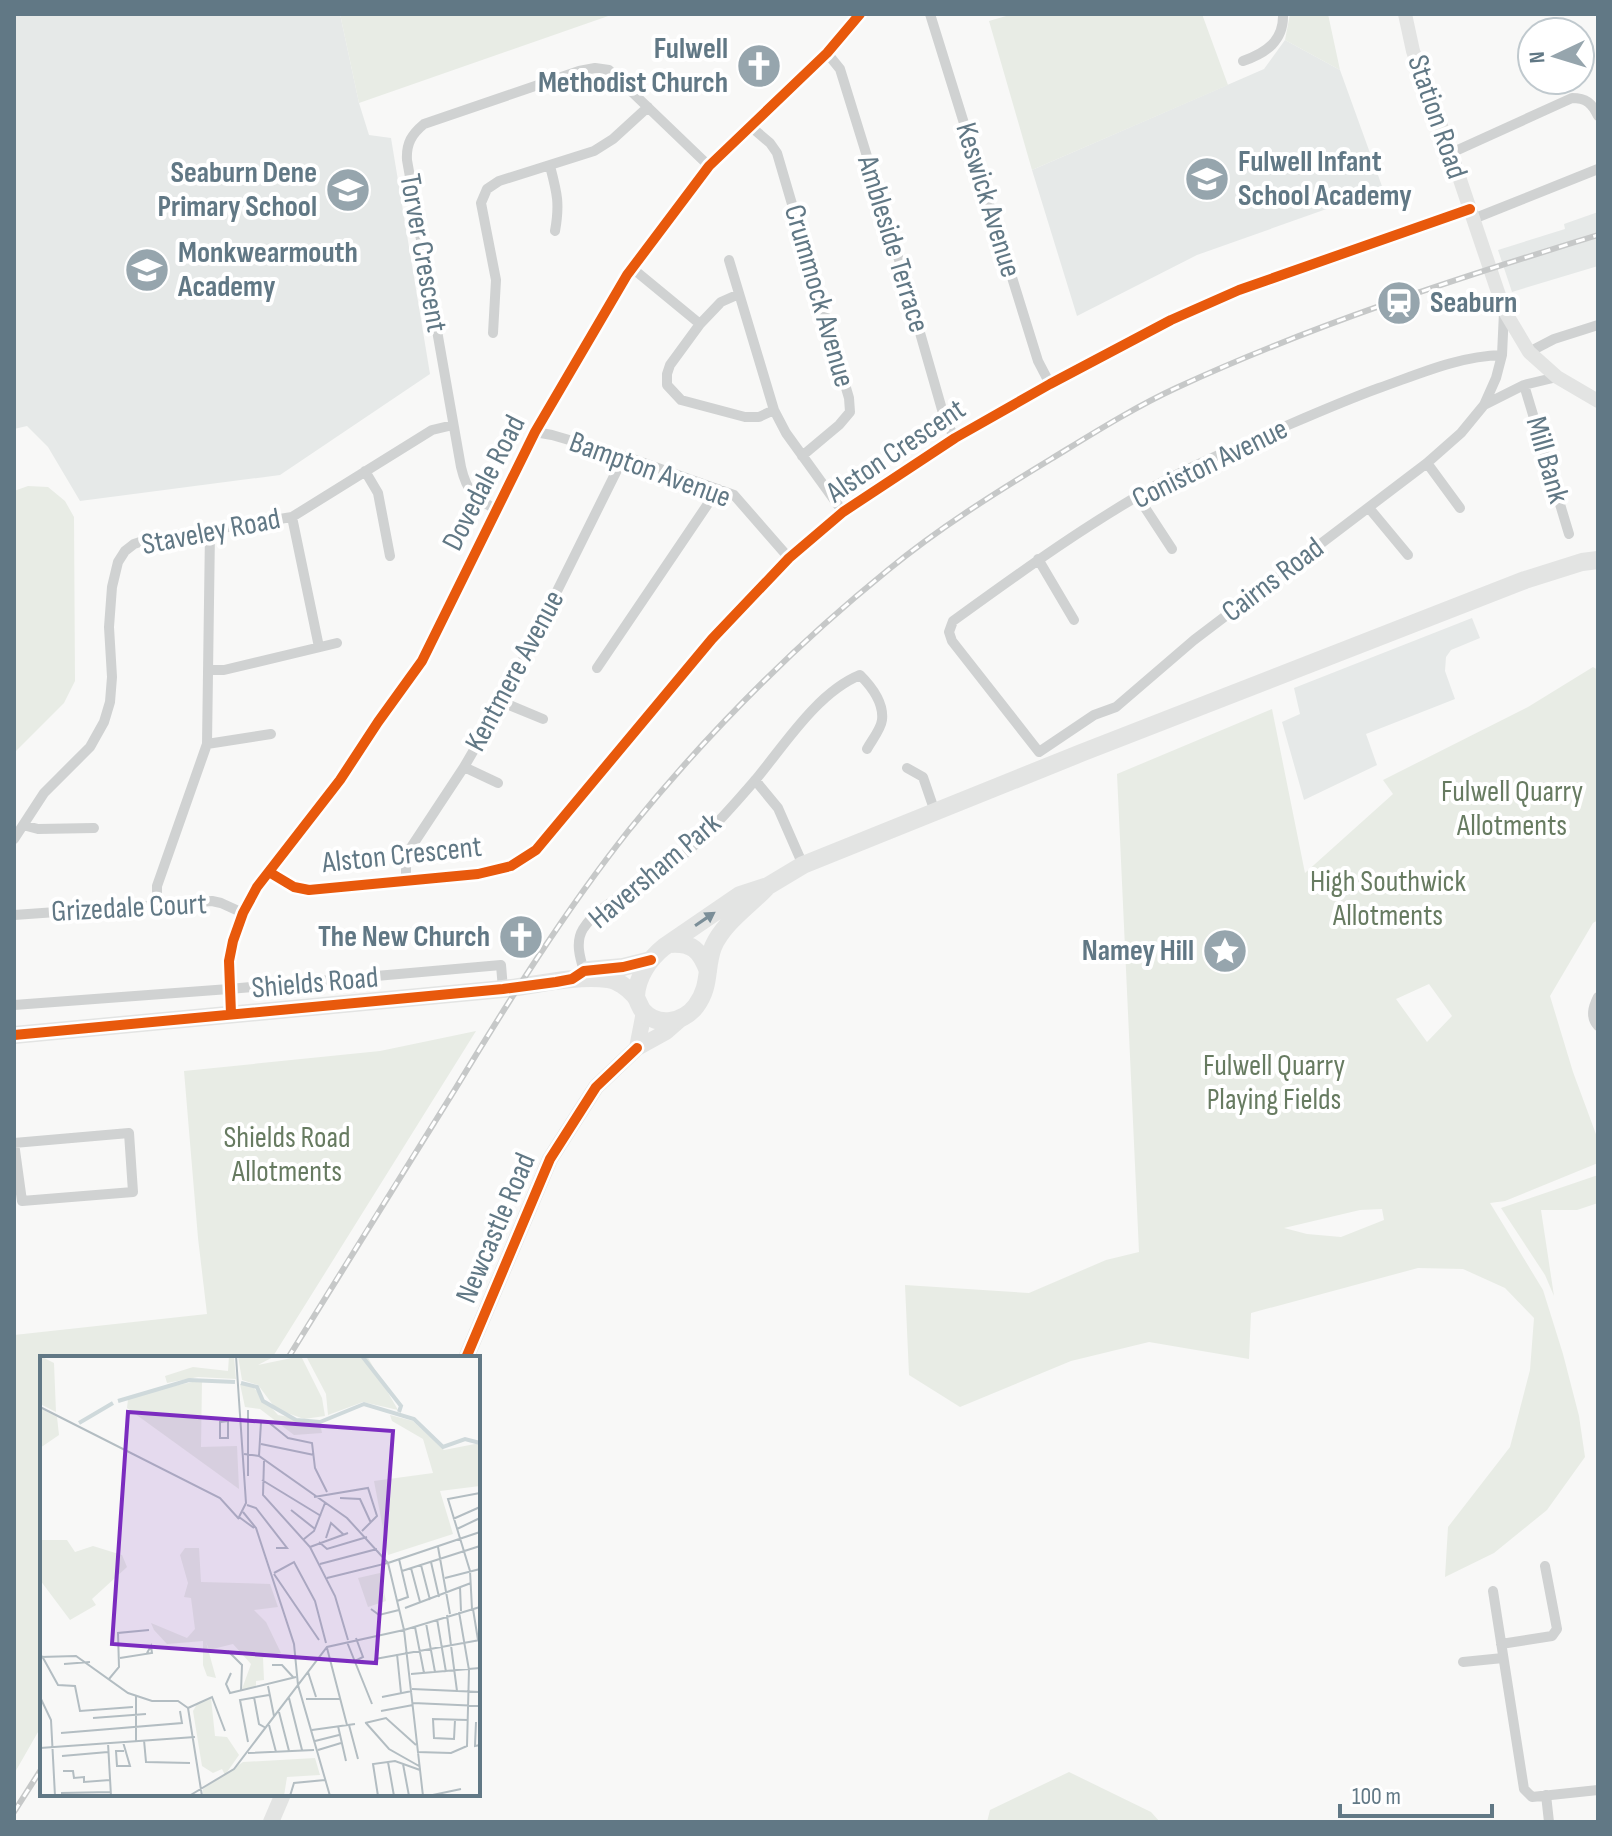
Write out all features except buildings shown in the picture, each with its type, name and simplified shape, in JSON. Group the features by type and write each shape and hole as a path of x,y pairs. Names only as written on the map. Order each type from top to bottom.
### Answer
{"highway":[{"path":"640,1004 640,979 657,953 740,895 768,886 803,865 935,812 1077,741 1525,580 1598,560"},
{"path":"578,975 616,982 652,1018 663,1021 682,1018 694,1009 702,996 714,946 720,934 768,886"},
{"path":"669,944 682,943 700,953 708,971"},
{"path":"578,975 651,960"},
{"name":"Shields Road","path":"14,1035 508,989 543,985 578,975"}],"main road":[{"path":"637,1048 640,1004"},
{"name":"Newcastle Road","path":"467,1356 550,1159 596,1087 637,1048 666,1032 682,1018"},
{"path":"271,1822 282,1796"}],"street":[{"name":"Dovedale Road","path":"231,1014 229,961 243,913 257,887 340,780 422,661 535,432 632,268 709,166 827,53 860,14"},
{"name":"Keswick Avenue","path":"930,14 1038,361 1050,384"},
{"path":"1243,61 1267,50 1279,36 1284,22 1283,14"},
{"name":"Station Road","path":"1405,14 1413,51 1504,310 1529,352 1557,377 1598,401"},
{"name":"Ambleside Terrace","path":"827,53 840,69 945,420 955,438"},
{"name":"Torver Crescent","path":"497,510 477,499 464,479 407,160 409,140 424,124 595,68 609,70 709,166"},
{"path":"1451,153 1572,98 1587,100 1598,116"},
{"path":"493,333 496,280 481,203 487,189 499,181 594,151 613,139 648,107"},
{"name":"Crummock Avenue","path":"750,126 777,153 849,398 850,412 802,456"},
{"path":"550,166 559,210 555,231"},
{"name":"Alston Crescent","path":"269,872 294,887 309,890 478,874 511,866 536,850 712,639 789,558 843,512 955,438 1171,320 1239,290 1598,169"},
{"path":"729,260 774,410 802,456 843,512"},
{"path":"632,268 700,324"},
{"path":"739,294 721,302 700,324 670,365 667,385 681,400 745,417 759,417 774,410"},
{"name":"Cairns Road","path":"1039,762 1077,741 1094,715 1116,707 1194,640 1369,508 1461,433 1484,405 1496,378 1502,355 1504,310"},
{"path":"1529,352 1554,339 1598,325"},
{"name":"Coniston Avenue","path":"1039,762 952,641 949,632 953,621 1038,559 1167,480 1350,398 1467,358 1502,355"},
{"name":"Cairns Road","path":"1484,405 1524,385 1557,377"},
{"name":"Mill Bank","path":"1524,385 1569,534"},
{"name":"Staveley Road","path":"14,839 44,793 90,747 104,722 110,702 112,677 109,627 112,587 118,562 125,551 134,544 170,535 292,517 432,430 453,425"},
{"name":"Bampton Avenue","path":"535,432 624,456 734,495 789,558"},
{"name":"Kentmere Avenue","path":"406,881 406,855 502,702 624,456"},
{"path":"1427,463 1460,508"},
{"path":"365,471 378,493 390,556"},
{"path":"597,668 718,489"},
{"path":"1138,497 1172,549"},
{"path":"1369,508 1408,555"},
{"path":"292,517 319,647"},
{"path":"157,905 157,886 207,744 210,531"},
{"path":"1038,559 1074,620"},
{"path":"209,670 224,670 337,643"},
{"name":"Haversham Park","path":"578,975 580,936 598,910 652,879 700,841 755,780 803,719 848,680 860,675 870,685 881,706 882,722"},
{"path":"502,702 543,719"},
{"path":"867,749 882,722 895,724"},
{"path":"207,744 271,734"},
{"path":"464,767 498,783"},
{"path":"907,768 928,774 935,812"},
{"path":"755,780 778,808 803,865"},
{"path":"23,825 38,829 94,828"},
{"name":"Grizedale Court","path":"14,915 212,901 243,913"},
{"name":"Shields Road","path":"14,1005 501,965 508,989"},
{"path":"1598,997 1593,1013 1598,1026"},
{"path":"129,1133 133,1192 22,1201 14,1143 129,1133"},
{"path":"1501,1644 1549,1637 1556,1632 1545,1566"},
{"path":"1493,1591 1524,1789 1532,1797 1598,1790"},
{"path":"1463,1662 1503,1658"},
{"path":"1546,1795 1549,1822"}],"shaded area":[{"name":"Monkwearmouth Academy","path":"14,14 340,14 369,135 391,138 430,374 280,475 80,501 48,447 27,426 14,429"},
{"name":"Fulwell Infant School Academy","path":"1285,40 1340,70 1383,189 1197,255 1077,316 1032,170 1264,69"},
{"path":"1598,212 1598,266 1512,292 1498,250 1565,229 1564,224"},
{"path":"1472,618 1480,638 1451,650 1446,657 1445,671 1455,699 1366,734 1377,765 1304,800 1282,722 1300,714 1294,688"}],"green space":[{"path":"340,14 614,14 359,103"},
{"path":"1013,14 1202,14 1228,85 1032,170 989,21"},
{"path":"1290,14 1328,14 1340,70 1285,40"},
{"path":"28,486 48,487 65,501 74,517 75,681 64,703 14,753 14,491"},
{"path":"1593,667 1598,670 1598,920 1593,923 1550,996 1597,1137 1598,1163 1505,1201 1490,1203 1543,1290 1579,1416 1585,1457 1547,1510 1494,1553 1445,1577 1448,1527 1510,1447 1530,1370 1534,1318 1505,1288 1463,1269 1418,1268 1251,1313 1249,1359 1149,1342 1071,1361 960,1407 909,1375 905,1285 1029,1293 1106,1260 1139,1252 1117,774 1272,709 1305,873 1393,794 1383,780 1528,707","holes":["1429,984 1452,1016 1427,1042 1396,999","1382,1209 1384,1220 1341,1237 1284,1228 1360,1210"]},
{"name":"Shields Road Allotments","path":"476,1031 273,1356 40,1356 40,1728 14,1774 14,1335 207,1314 184,1071 380,1051"},
{"path":"1598,1175 1598,1203 1577,1210 1541,1210 1554,1296 1545,1275 1501,1208"},
{"path":"1069,1772 1151,1812 1160,1822 987,1822 990,1810"}],"railway":[{"path":"289,1356 516,991 605,861 658,795 720,726 853,599 907,555 968,512 1097,431 1160,396 1227,365 1332,324 1437,286 1598,235"},
{"path":"14,1812 40,1771"}],"cycle path":[{"path":"231,1014 229,961 243,913 257,887 340,780 422,661 535,432 627,275 709,166 827,53 860,14"},
{"path":"269,872 294,887 309,890 478,874 511,866 536,850 712,639 789,558 843,512 955,438 1171,320 1239,290 1470,209"},
{"path":"14,1035 503,989 572,979 584,971 651,960"},
{"path":"467,1356 550,1159 596,1087 637,1048"}],"place":[{"name":"Fulwell Methodist Church","path":"759,66"},
{"name":"Fulwell Infant School Academy","path":"1207,179"},
{"name":"Seaburn Dene Primary School","path":"348,190"},
{"name":"Monkwearmouth Academy","path":"147,270"},
{"name":"Seaburn","path":"1399,303"},
{"name":"The New Church","path":"521,937"},
{"name":"Namey Hill","path":"1225,951"}],"park label":[{"name":"Fulwell Quarry Allotments","path":"1512,809"},
{"name":"High Southwick Allotments","path":"1388,899"},
{"name":"Fulwell Quarry Playing Fields","path":"1274,1083"}]}
